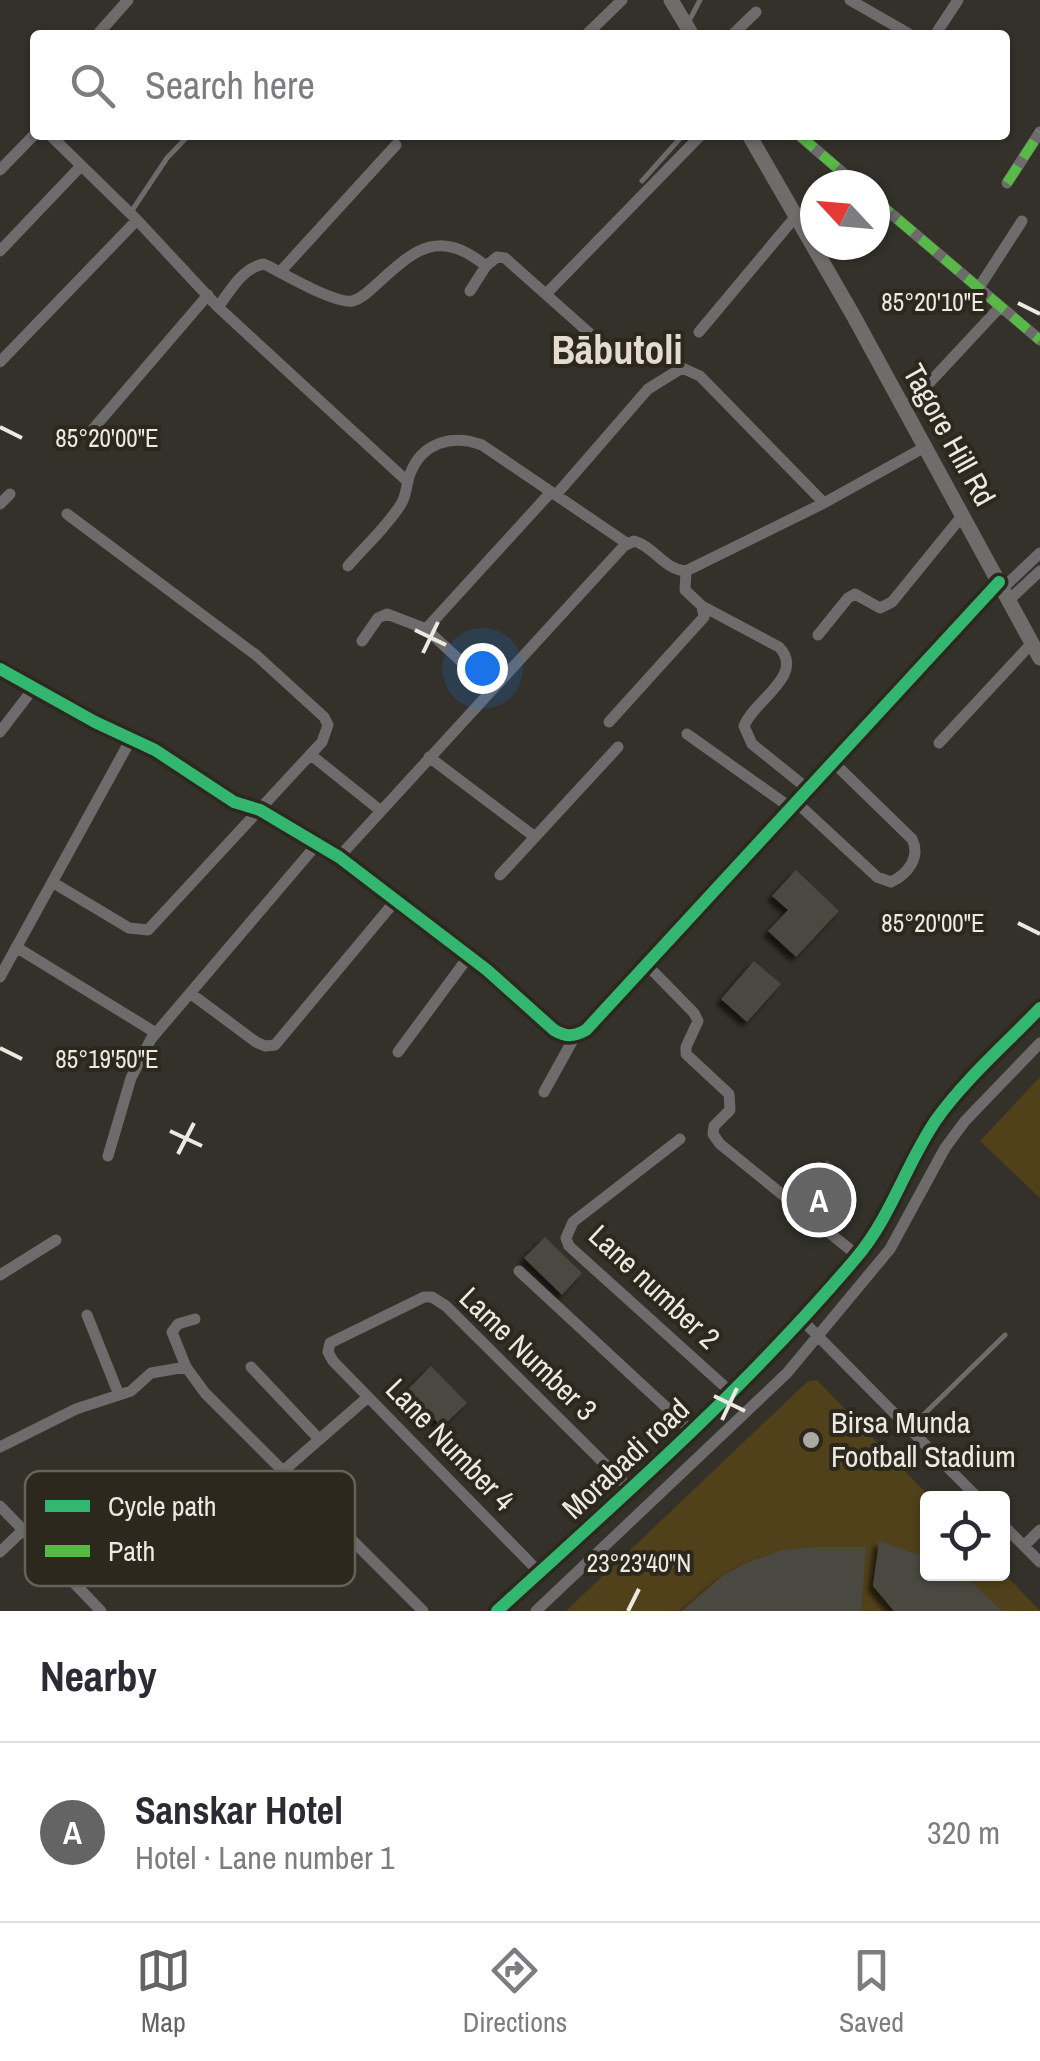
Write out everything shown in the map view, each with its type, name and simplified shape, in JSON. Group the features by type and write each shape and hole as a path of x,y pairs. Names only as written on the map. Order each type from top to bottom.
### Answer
{"main road":[{"path":"671,0 689,30"},
{"name":"Tagore Hill Rd","path":"752,140 1036,650"}],"street":[{"path":"101,30 128,0"},
{"path":"591,30 622,0"},
{"path":"850,0 902,30"},
{"path":"938,30 958,0"},
{"path":"737,30 756,12"},
{"path":"1007,183 1040,132"},
{"path":"0,170 30,139"},
{"path":"55,140 218,307 408,482"},
{"path":"546,294 696,140"},
{"path":"808,140 841,170"},
{"path":"280,272 396,145"},
{"path":"0,251 82,166"},
{"path":"890,213 1039,337"},
{"path":"699,332 796,216"},
{"path":"1,358 133,217"},
{"path":"978,289 1022,221"},
{"path":"218,307 244,274 264,264 338,300 352,301 403,260 437,244 466,251 486,266"},
{"path":"470,291 486,266 497,258 505,258 614,355"},
{"path":"92,429 208,295"},
{"path":"904,410 1000,307"},
{"path":"426,629 648,390 682,368 700,376 824,503"},
{"path":"348,566 397,510 419,457 447,439 465,438 482,445 628,544"},
{"path":"339,857 490,689 628,544 646,544 670,567 686,571 925,448"},
{"path":"0,504 10,494"},
{"path":"52,882 129,928 148,930 328,733 324,717 256,655 67,514"},
{"path":"818,635 855,594 880,608 892,602 962,516"},
{"path":"0,669 155,750 234,802 260,810 339,857 468,956 554,1030 564,1036 575,1036 586,1030 833,762 1040,553"},
{"path":"1004,589 1040,570"},
{"path":"686,571 685,590 702,606 779,647 788,656 789,665 783,676 744,726 752,744 808,789"},
{"path":"609,722 700,624 704,616 702,606"},
{"path":"362,641 378,618 388,614 426,629 490,689"},
{"path":"939,743 1036,650"},
{"path":"0,732 33,689"},
{"path":"687,734 794,805 878,877 897,880 916,856 917,848 833,762"},
{"path":"0,978 131,739"},
{"path":"500,875 618,746"},
{"path":"311,754 381,811"},
{"path":"429,758 534,837"},
{"path":"108,1156 140,1055 318,844"},
{"path":"190,993 256,1042 275,1046 396,900"},
{"path":"16,947 156,1033"},
{"path":"398,1052 468,956"},
{"path":"646,964 698,1020 686,1054 729,1094 730,1110 714,1126 713,1134 720,1144 858,1256"},
{"name":"Morabadi road","path":"496,1611 732,1394 802,1320 877,1230 920,1144 939,1116 1040,1008"},
{"path":"544,1092 575,1036"},
{"name":"Morabadi road","path":"536,1611 756,1405 818,1337 890,1249 945,1148 1040,1043"},
{"name":"Lane number 2","path":"680,1139 573,1222 566,1238 569,1246 732,1394"},
{"path":"0,1274 56,1240"},
{"path":"519,1271 692,1432"},
{"name":"Lane Number 4","path":"432,1297 424,1297 340,1336 330,1343 328,1352 540,1572"},
{"name":"Lame Number 3","path":"432,1297 446,1306 630,1489"},
{"path":"88,1315 119,1395"},
{"path":"195,1319 178,1324 172,1332 186,1367 216,1406 281,1471"},
{"path":"802,1320 971,1491"},
{"path":"0,1448 76,1409 138,1386 150,1374 186,1367"},
{"path":"251,1367 320,1439"},
{"path":"283,1471 368,1397"},
{"path":"0,1506 23,1530 0,1552"},
{"path":"1024,1546 1040,1530"},
{"path":"1010,1532 1040,1562"},
{"path":"355,1544 423,1611"},
{"path":"77,1586 101,1611"}],"lane":[{"path":"689,30 700,0"},
{"path":"133,217 166,158 183,140"},
{"path":"642,181 679,140"},
{"path":"910,1428 1005,1335"}],"shaded area":[{"path":"1040,1077 1040,1198 980,1141"},
{"name":"Birsa Munda Football Stadium","path":"817,1380 924,1491 920,1491 920,1581 1010,1579 1040,1611 566,1611 807,1382"}],"building":[{"path":"796,870 839,911 796,957 768,931 788,910 772,896"},
{"path":"754,961 781,984 747,1022 721,999"},
{"path":"827,1160 851,1180 821,1216 797,1196"},
{"path":"545,1237 582,1273 562,1295 524,1258"},
{"path":"431,1366 467,1403 442,1427 407,1390"},
{"path":"879,1541 920,1555 920,1581 970,1581 1002,1611 894,1611 873,1586"},
{"path":"866,1547 861,1611 682,1611 721,1577 746,1563 782,1550"}],"marked path":[{"path":"1007,183 1040,132"},
{"path":"805,140 840,170"},
{"path":"890,213 1040,340"}],"cycle path":[{"path":"0,669 155,750 234,802 260,810 339,857 487,970 554,1030 570,1035 586,1030 999,582"},
{"path":"497,1611 682,1440 814,1306 868,1242 925,1137 947,1105 1040,1008"}],"place":[{"name":"Sanskar Hotel","path":"819,1200"},
{"name":"Birsa Munda Football Stadium","path":"811,1440"}],"district":[{"name":"Bābutoli","path":"617,350"}]}
